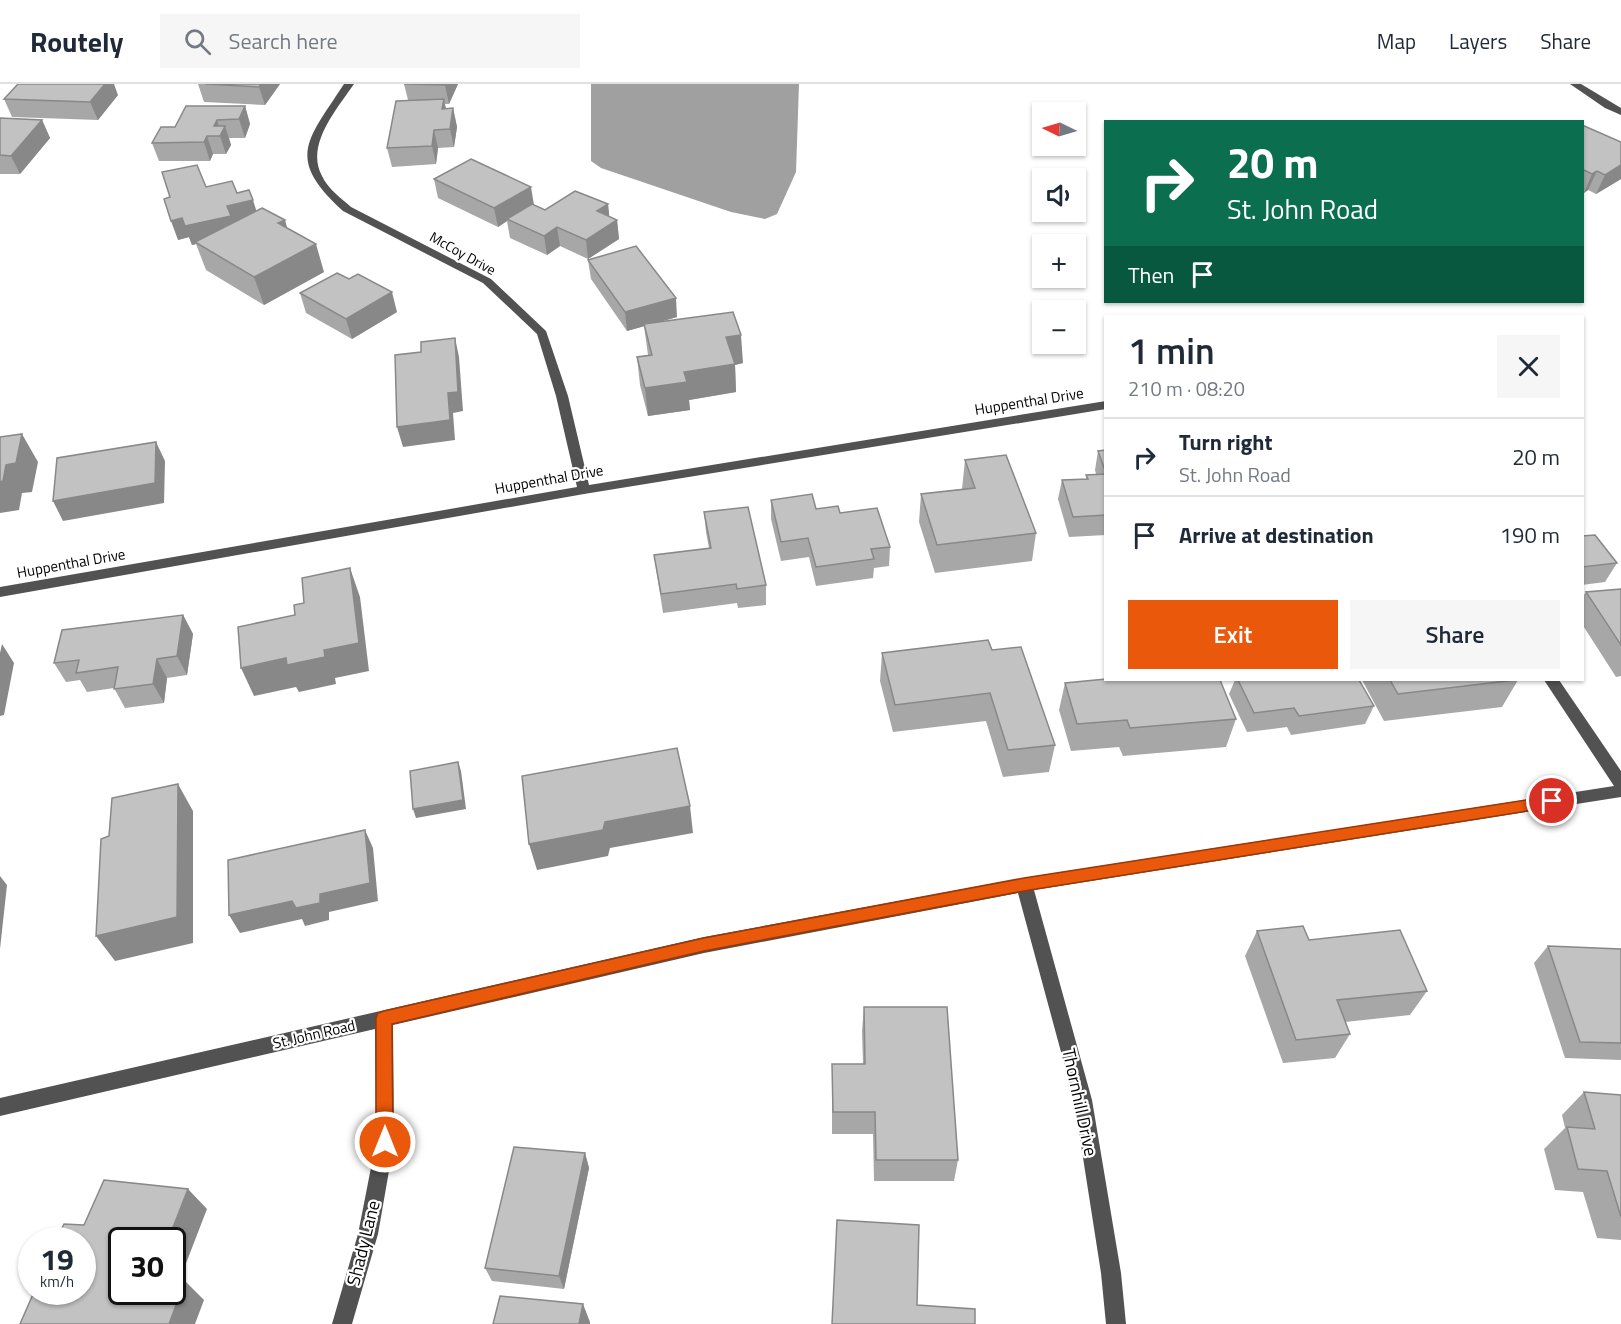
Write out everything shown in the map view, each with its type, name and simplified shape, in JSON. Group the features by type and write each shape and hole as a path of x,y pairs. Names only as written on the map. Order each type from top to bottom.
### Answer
{"street":[{"name":"McCoy Drive","path":"350,84 313,146 310,164 317,181 347,210 487,281 542,333 562,396 584,490"},
{"path":"1575,84 1621,112"},
{"name":"Huppenthal Drive","path":"0,592 584,490 1104,405"},
{"path":"1552,681 1621,784"},
{"name":"St. John Road","path":"0,1107 704,945 1024,885 1621,791"},
{"name":"Thornhill Drive","path":"1024,885 1083,1100 1112,1274 1116,1324"},
{"name":"Shady Lane","path":"342,1324 368,1234 385,1142 384,1018"}],"shaded area":[{"path":"591,84 799,84 796,172 777,214 765,219 731,212 601,168 591,161"}],"building":[{"path":"18,84 105,84 90,102 4,99"},
{"path":"205,84 261,84 259,87"},
{"path":"444,99 442,109 453,108 450,129 434,130 432,146 387,148 396,101"},
{"path":"186,106 245,106 239,119 217,120 214,126 225,126 220,136 207,136 204,142 152,143 161,127 175,127"},
{"path":"0,118 42,120 11,156 0,155"},
{"path":"1584,126 1621,142 1621,165 1605,175 1597,171 1592,174 1584,170"},
{"path":"471,159 531,187 494,208 434,179"},
{"path":"197,165 206,187 232,181 237,193 249,190 253,200 227,206 231,216 185,226 182,218 171,221 164,199 170,197 162,172"},
{"path":"575,191 608,204 597,211 617,220 586,240 557,227 544,236 507,219 532,204 545,210"},
{"path":"262,208 285,220 278,223 316,244 254,277 195,242"},
{"path":"636,246 676,298 625,312 588,260"},
{"path":"337,273 349,279 358,274 392,292 346,319 300,293"},
{"path":"733,312 741,335 726,337 735,364 684,372 687,382 645,388 637,357 652,355 644,324"},
{"path":"455,338 458,392 448,393 450,420 397,427 395,355 421,352 421,342"},
{"path":"22,434 16,463 6,465 3,481 0,482 0,437"},
{"path":"156,442 155,483 53,501 57,458"},
{"path":"1104,450 1104,468 1098,451"},
{"path":"1006,455 1036,533 937,545 921,494 975,488 965,460"},
{"path":"1104,474 1104,515 1073,517 1062,480 1088,479 1086,475"},
{"path":"812,494 816,509 838,506 840,513 877,508 890,547 871,549 874,559 816,567 808,538 781,542 771,500"},
{"path":"748,507 766,585 737,589 736,584 661,594 654,555 711,548 704,512"},
{"path":"1595,535 1617,563 1584,567 1584,536"},
{"path":"350,568 359,643 324,650 325,657 287,665 286,658 241,668 238,627 295,615 294,605 304,603 302,578"},
{"path":"1621,589 1621,645 1586,592"},
{"path":"183,615 177,656 157,659 153,684 114,689 118,667 76,673 79,660 54,663 62,630"},
{"path":"988,640 992,650 1021,647 1055,745 1008,750 990,693 895,705 882,653"},
{"path":"1104,679 1104,681 1220,681 1236,719 1130,728 1127,720 1077,724 1065,683"},
{"path":"1238,681 1360,681 1374,706 1299,716 1294,708 1254,713"},
{"path":"1391,681 1507,681 1398,694"},
{"path":"677,748 690,806 605,822 603,830 529,844 522,776"},
{"path":"458,762 463,800 413,809 410,771"},
{"path":"178,784 177,917 96,936 101,839 109,836 112,798"},
{"path":"365,830 370,883 320,894 320,903 296,908 292,901 229,915 228,860"},
{"path":"1303,926 1309,940 1400,930 1427,991 1337,1000 1350,1034 1296,1040 1257,931"},
{"path":"1548,946 1621,949 1621,1043 1580,1042"},
{"path":"864,1007 947,1007 958,1160 876,1160 875,1112 833,1112 832,1064 865,1064"},
{"path":"1584,1092 1621,1095 1621,1217 1607,1171 1578,1169 1567,1127 1595,1129"},
{"path":"514,1147 585,1153 559,1276 485,1268"},
{"path":"104,1180 188,1189 173,1227 108,1227 108,1305 176,1305 169,1324 20,1324 28,1305 96,1305 96,1227 62,1227 64,1224 84,1225"},
{"path":"837,1220 919,1225 917,1305 975,1309 975,1324 832,1324"},
{"path":"500,1296 583,1304 579,1324 493,1324"}],"route":[{"path":"385,1142 384,1018 704,945 1024,885 1552,801"}]}
